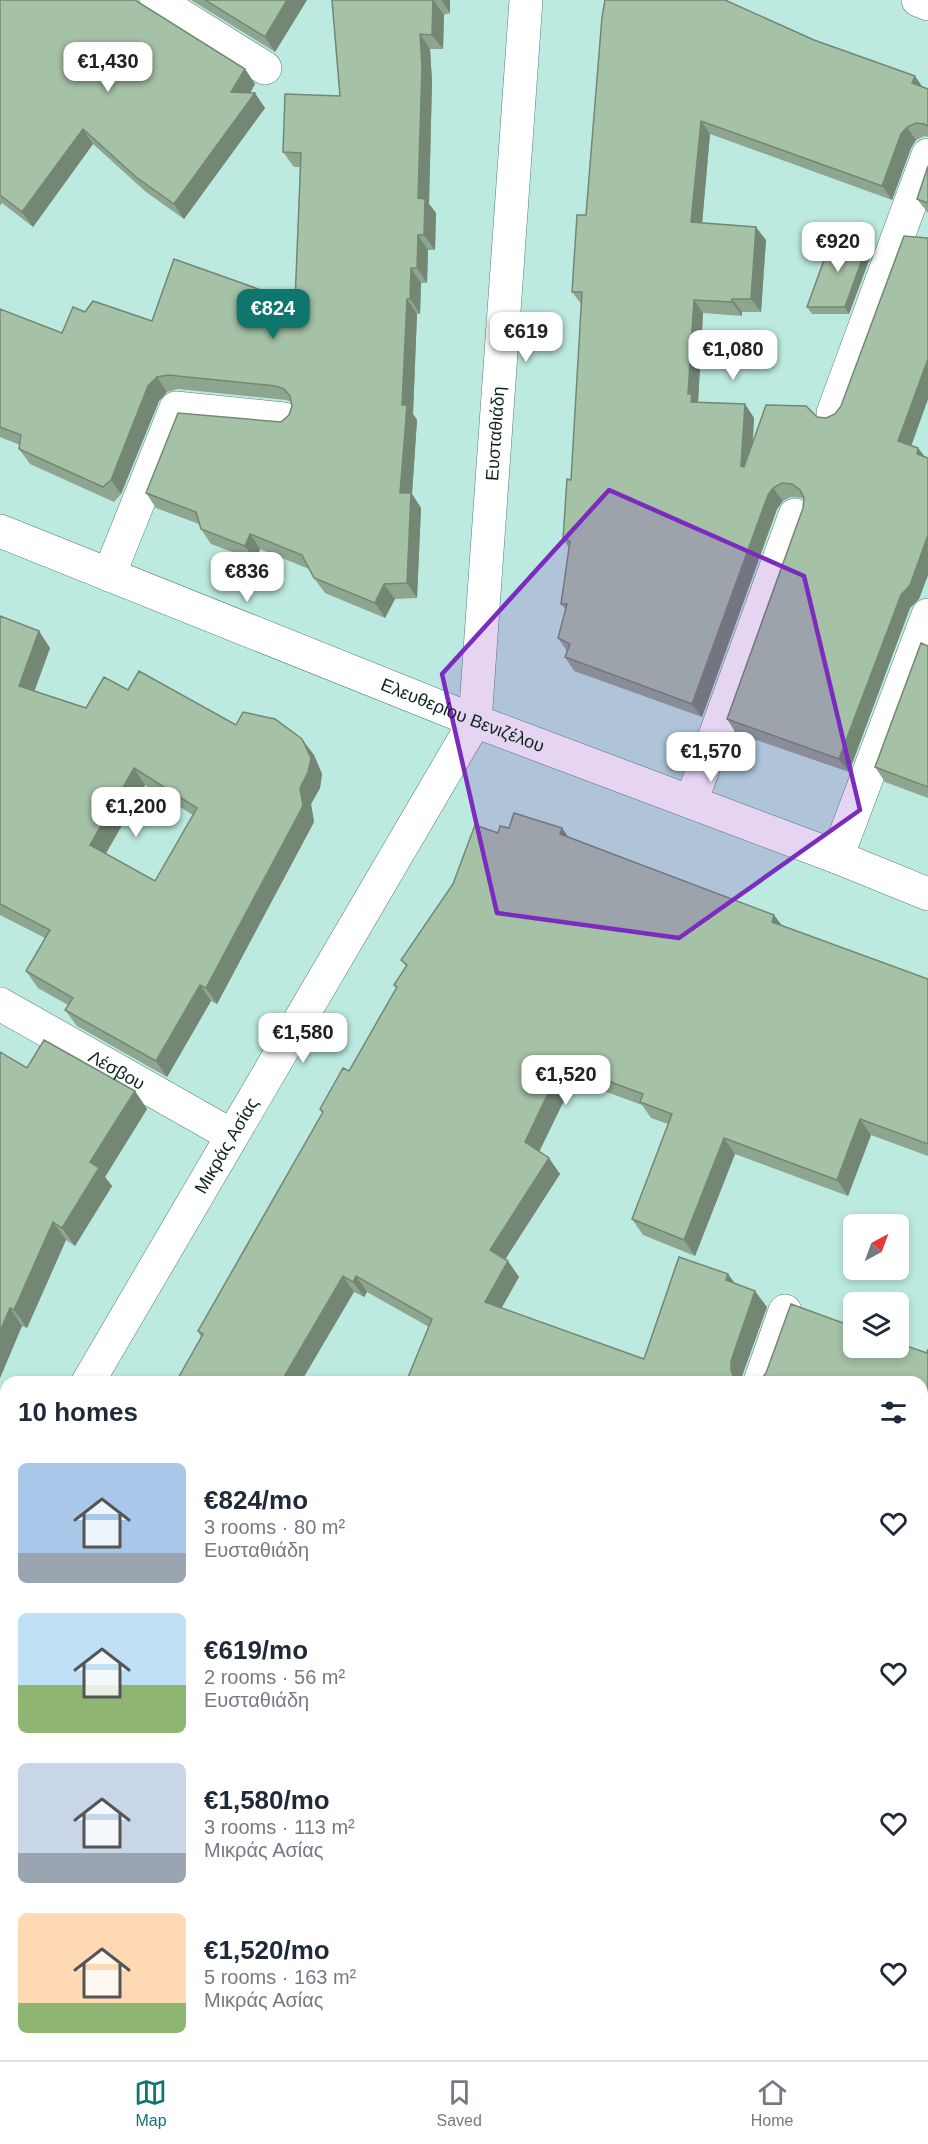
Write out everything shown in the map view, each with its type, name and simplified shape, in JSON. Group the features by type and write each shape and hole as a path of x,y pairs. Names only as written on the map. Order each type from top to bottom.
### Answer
{"street":[{"path":"156,0 265,68"},
{"name":"Ευσταθιάδη","path":"475,722 526,0"},
{"path":"918,0 928,4"},
{"path":"833,413 928,154"},
{"path":"109,575 176,408 284,419"},
{"path":"690,802 795,514"},
{"name":"Ελευθερίου Βενιζέλου","path":"0,531 475,722 837,857 928,894"},
{"path":"837,857 928,615"},
{"name":"Μικράς Ασίας","path":"91,1376 475,722"},
{"name":"Λέσβου","path":"0,1004 231,1135"},
{"path":"762,1376 785,1311"}],"highlighted area":[{"path":"609,490 804,576 860,810 679,938 497,913 442,674"}],"building":[{"path":"0,0 135,0 245,69 231,92 255,93 174,204 136,177 83,129 22,212 0,195"},
{"path":"205,0 287,0 265,37"},
{"path":"332,0 433,0 432,35 420,34 422,66 418,198 425,199 424,235 418,235 417,268 411,268 410,299 407,299 402,405 407,405 400,493 411,493 407,583 384,584 375,603 314,578 302,555 250,534 245,546 201,529 196,512 146,493 178,413 281,422 289,415 292,406 290,396 284,389 276,386 168,375 157,377 148,386 111,480 103,487 19,449 21,435 0,427 0,309 62,333 73,307 85,312 93,301 152,321 174,259 295,302 301,153 283,152 285,94 340,96"},
{"path":"605,0 725,0 814,40 915,76 912,83 928,89 928,126 916,123 907,127 901,134 882,186 701,121 691,222 756,227 751,299 732,299 732,302 694,300 688,394 692,394 691,402 745,404 741,466 744,467 766,405 806,406 817,417 826,418 835,414 841,406 904,236 928,238 928,359 898,441 918,448 917,454 928,458 928,535 910,585 901,595 839,759 727,719 803,508 804,498 800,490 792,484 782,483 773,488 768,495 692,704 565,657 570,644 558,638 567,604 561,604 570,541 563,539 567,479 571,480 582,292 572,292 577,215 586,215"},
{"path":"928,166 928,203 917,199"},
{"path":"832,238 869,240 845,307 807,307"},
{"path":"0,616 39,631 19,686 86,708 104,677 128,690 139,671 236,725 243,712 275,719 302,739 311,758 308,772 300,788 303,806 206,988 200,985 156,1061 65,1010 73,998 26,971 50,930 0,904","holes":["134,768 197,808 155,881 90,845"]},
{"path":"921,643 928,646 928,787 875,767"},
{"path":"514,813 562,828 560,834 774,915 772,922 928,979 928,1144 860,1119 837,1180 724,1138 684,1240 632,1219 672,1114 640,1102 643,1094 562,1064 525,1142 549,1158 490,1250 508,1261 485,1302 644,1359 679,1257 728,1274 726,1280 755,1291 731,1361 733,1376 408,1376 432,1319 356,1276 353,1282 343,1276 285,1376 179,1376 203,1334 198,1331 323,1112 320,1109 343,1068 349,1071 397,987 394,985 407,965 401,960 453,884 475,825 498,833 500,826 509,828"},
{"path":"44,1040 135,1091 90,1162 99,1168 62,1228 53,1222 14,1310 10,1308 0,1331 0,1052 27,1068"},
{"path":"791,1304 843,1323 843,1358 909,1358 909,1347 927,1353 928,1349 928,1376 764,1376"}]}
